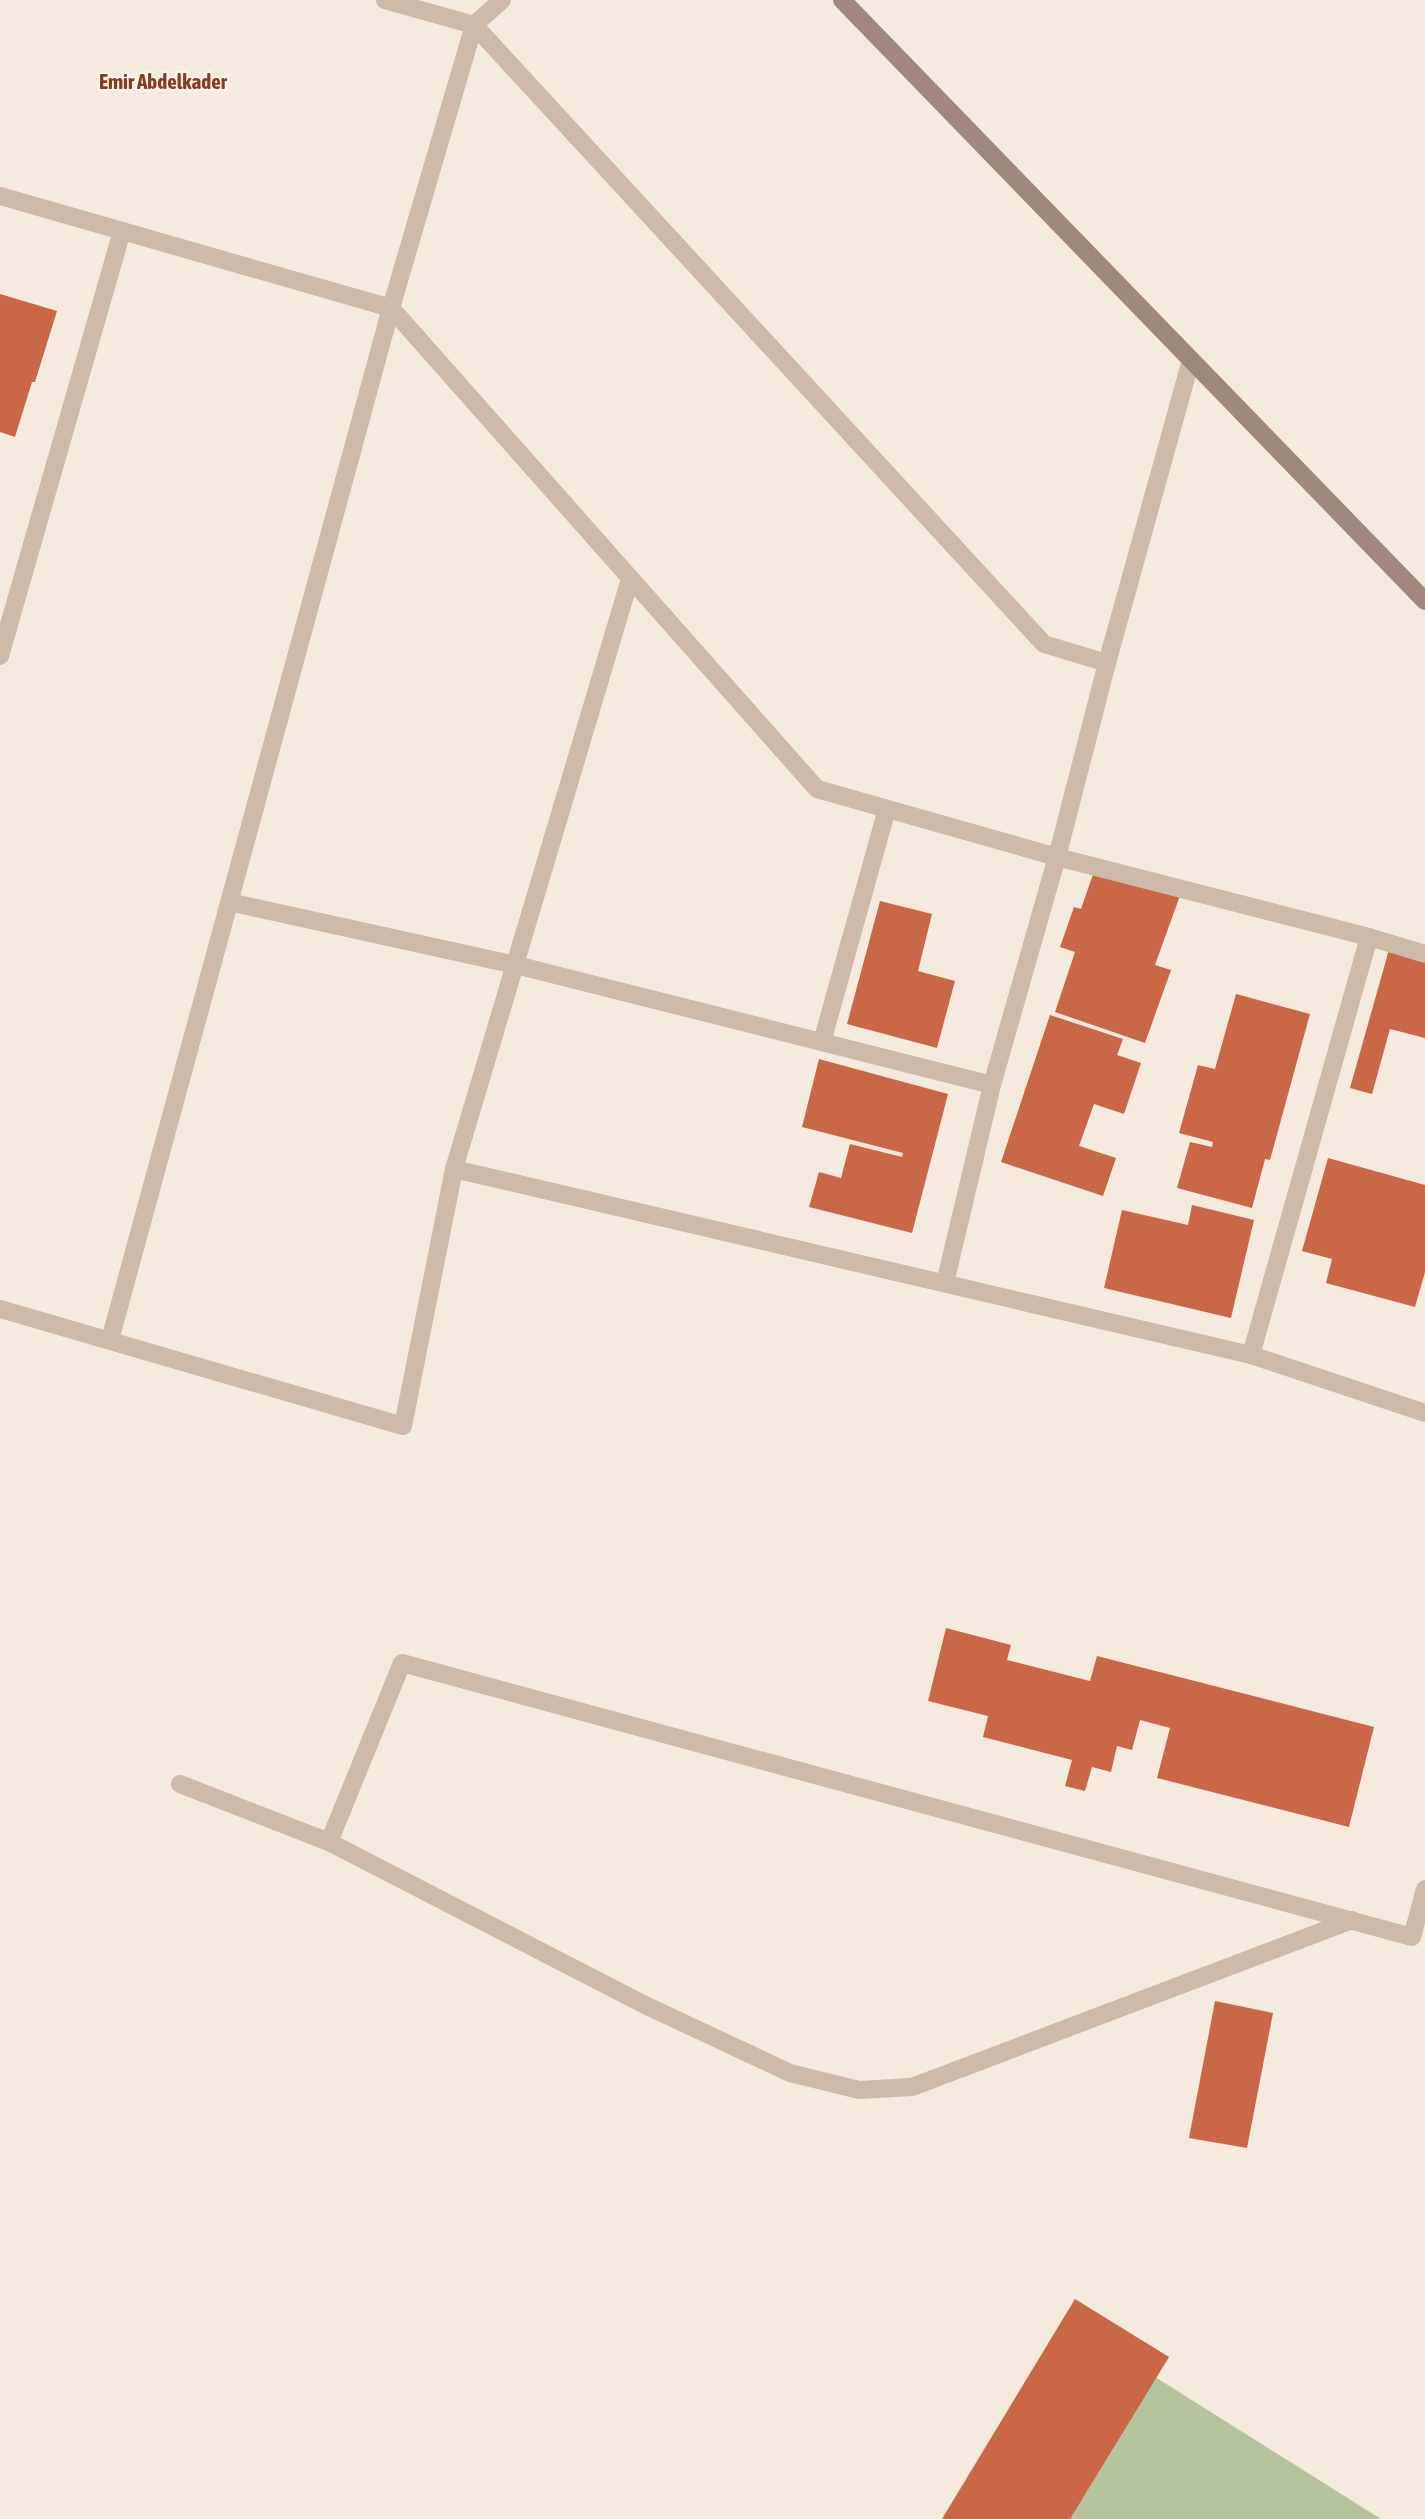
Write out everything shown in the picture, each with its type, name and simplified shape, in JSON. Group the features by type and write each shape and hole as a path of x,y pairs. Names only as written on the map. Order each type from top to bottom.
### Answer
{"main road":[{"path":"842,0 1425,601"}],"street":[{"path":"385,0 474,25 1044,644 1107,663"},
{"path":"110,1340 391,308 474,25 502,0"},
{"path":"0,196 391,308 817,789 1057,857 1425,954"},
{"path":"0,656 122,230"},
{"path":"945,1283 992,1085 1057,857 1107,663 1191,360"},
{"path":"0,1309 403,1426 454,1169 630,579"},
{"path":"822,1042 887,809"},
{"path":"229,902 516,965 992,1085"},
{"path":"1251,1355 1368,937"},
{"path":"454,1169 1251,1355 1425,1413"},
{"path":"329,1842 401,1663 1412,1937 1425,1889"},
{"path":"180,1784 329,1842 645,2006 765,2062 790,2073 859,2090 912,2087 1352,1920"}],"green space":[{"path":"1074,2326 1381,2519 953,2519"}],"building":[{"path":"0,294 57,311 15,437 0,432"},
{"path":"1098,860 1182,890 1155,965 1171,970 1145,1043 1055,1012 1075,952 1060,947 1074,907 1081,909"},
{"path":"880,901 932,914 918,971 955,981 937,1048 847,1024"},
{"path":"1390,946 1425,956 1425,1038 1390,1029 1372,1094 1350,1088"},
{"path":"1236,994 1310,1014 1270,1160 1265,1159 1252,1208 1177,1188 1190,1142 1212,1147 1213,1142 1179,1133 1198,1065 1215,1069"},
{"path":"1050,1015 1123,1039 1117,1055 1141,1063 1124,1114 1094,1104 1079,1146 1116,1158 1103,1196 1001,1162"},
{"path":"819,1059 948,1094 912,1233 809,1207 819,1172 841,1178 850,1144 902,1157 903,1153 802,1127"},
{"path":"1328,1158 1425,1185 1425,1272 1415,1307 1326,1283 1332,1259 1302,1251"},
{"path":"1192,1205 1254,1220 1231,1318 1104,1288 1122,1210 1188,1225"},
{"path":"946,1628 1011,1645 1007,1660 1090,1681 1097,1656 1374,1727 1349,1827 1157,1778 1170,1728 1140,1720 1132,1750 1117,1746 1111,1772 1092,1767 1085,1791 1065,1786 1072,1760 983,1737 988,1716 928,1701"},
{"path":"1215,2001 1273,2013 1247,2148 1189,2138"},
{"path":"1075,2299 1169,2357 1070,2519 942,2519"}],"district":[{"name":"Emir Abdelkader","path":"163,81"}]}
